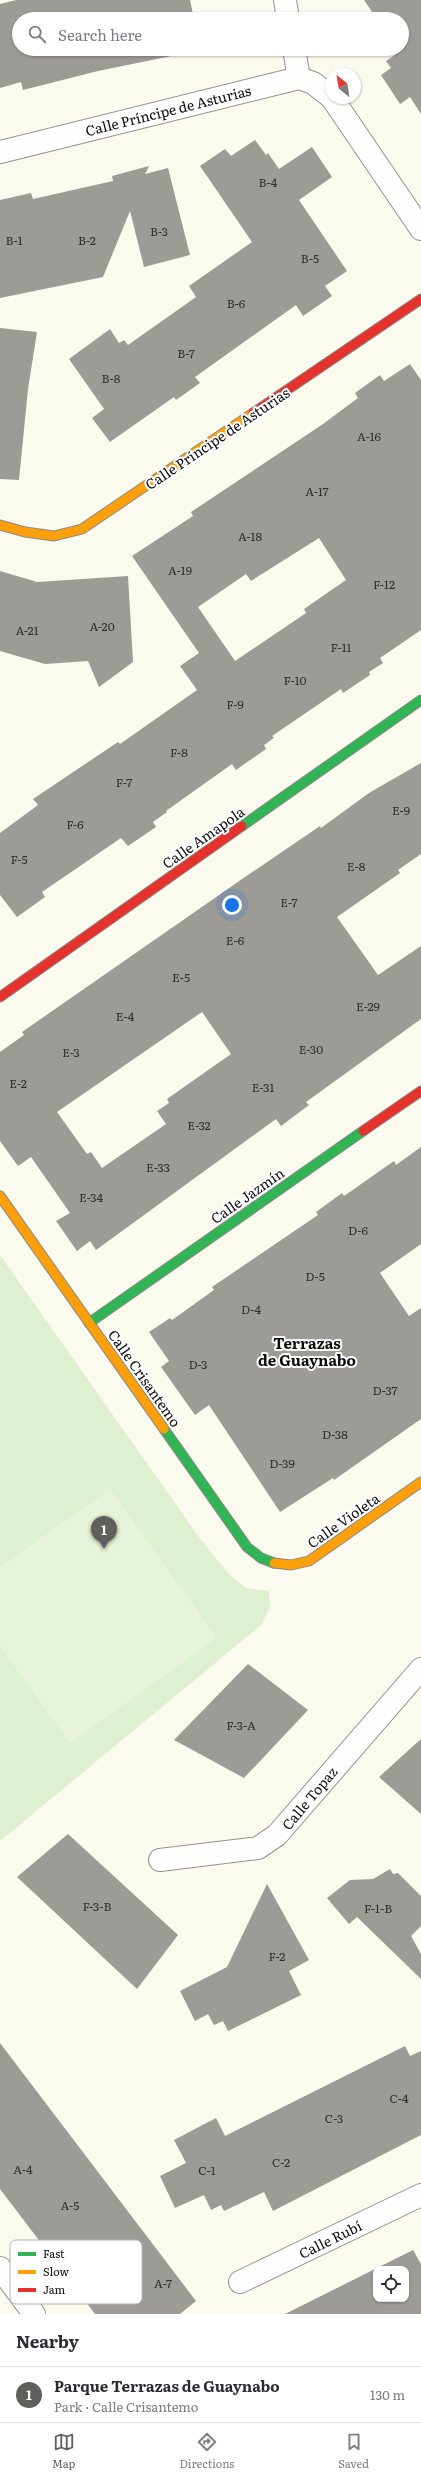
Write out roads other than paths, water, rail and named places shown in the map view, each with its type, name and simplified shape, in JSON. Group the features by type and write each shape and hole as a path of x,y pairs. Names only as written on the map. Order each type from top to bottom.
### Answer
{"street":[{"path":"285,0 287,12"},
{"path":"295,56 299,78 313,83 325,92"},
{"name":"Calle Príncipe de Asturias","path":"0,152 299,78"},
{"path":"336,104 421,229"},
{"name":"Calle Príncipe de Asturias","path":"0,525 25,532 54,536 82,529 421,299"},
{"name":"Calle Amapola","path":"0,997 421,700"},
{"name":"Calle Jazmín","path":"89,1323 421,1091"},
{"name":"Calle Crisantemo","path":"0,1196 247,1547 260,1558 276,1565"},
{"name":"Calle Violeta","path":"276,1565 296,1565 309,1561 421,1482"},
{"name":"Calle Topaz","path":"160,1860 258,1848 278,1835 421,1669"},
{"name":"Calle Rubí","path":"240,2282 421,2195"},
{"path":"0,2268 10,2282"},
{"path":"27,2304 34,2314"}],"place":[{"name":"Parque Terrazas de Guaynabo","path":"104,1549"}],"district":[{"name":"Terrazas de Guaynabo","path":"307,1350"}]}
